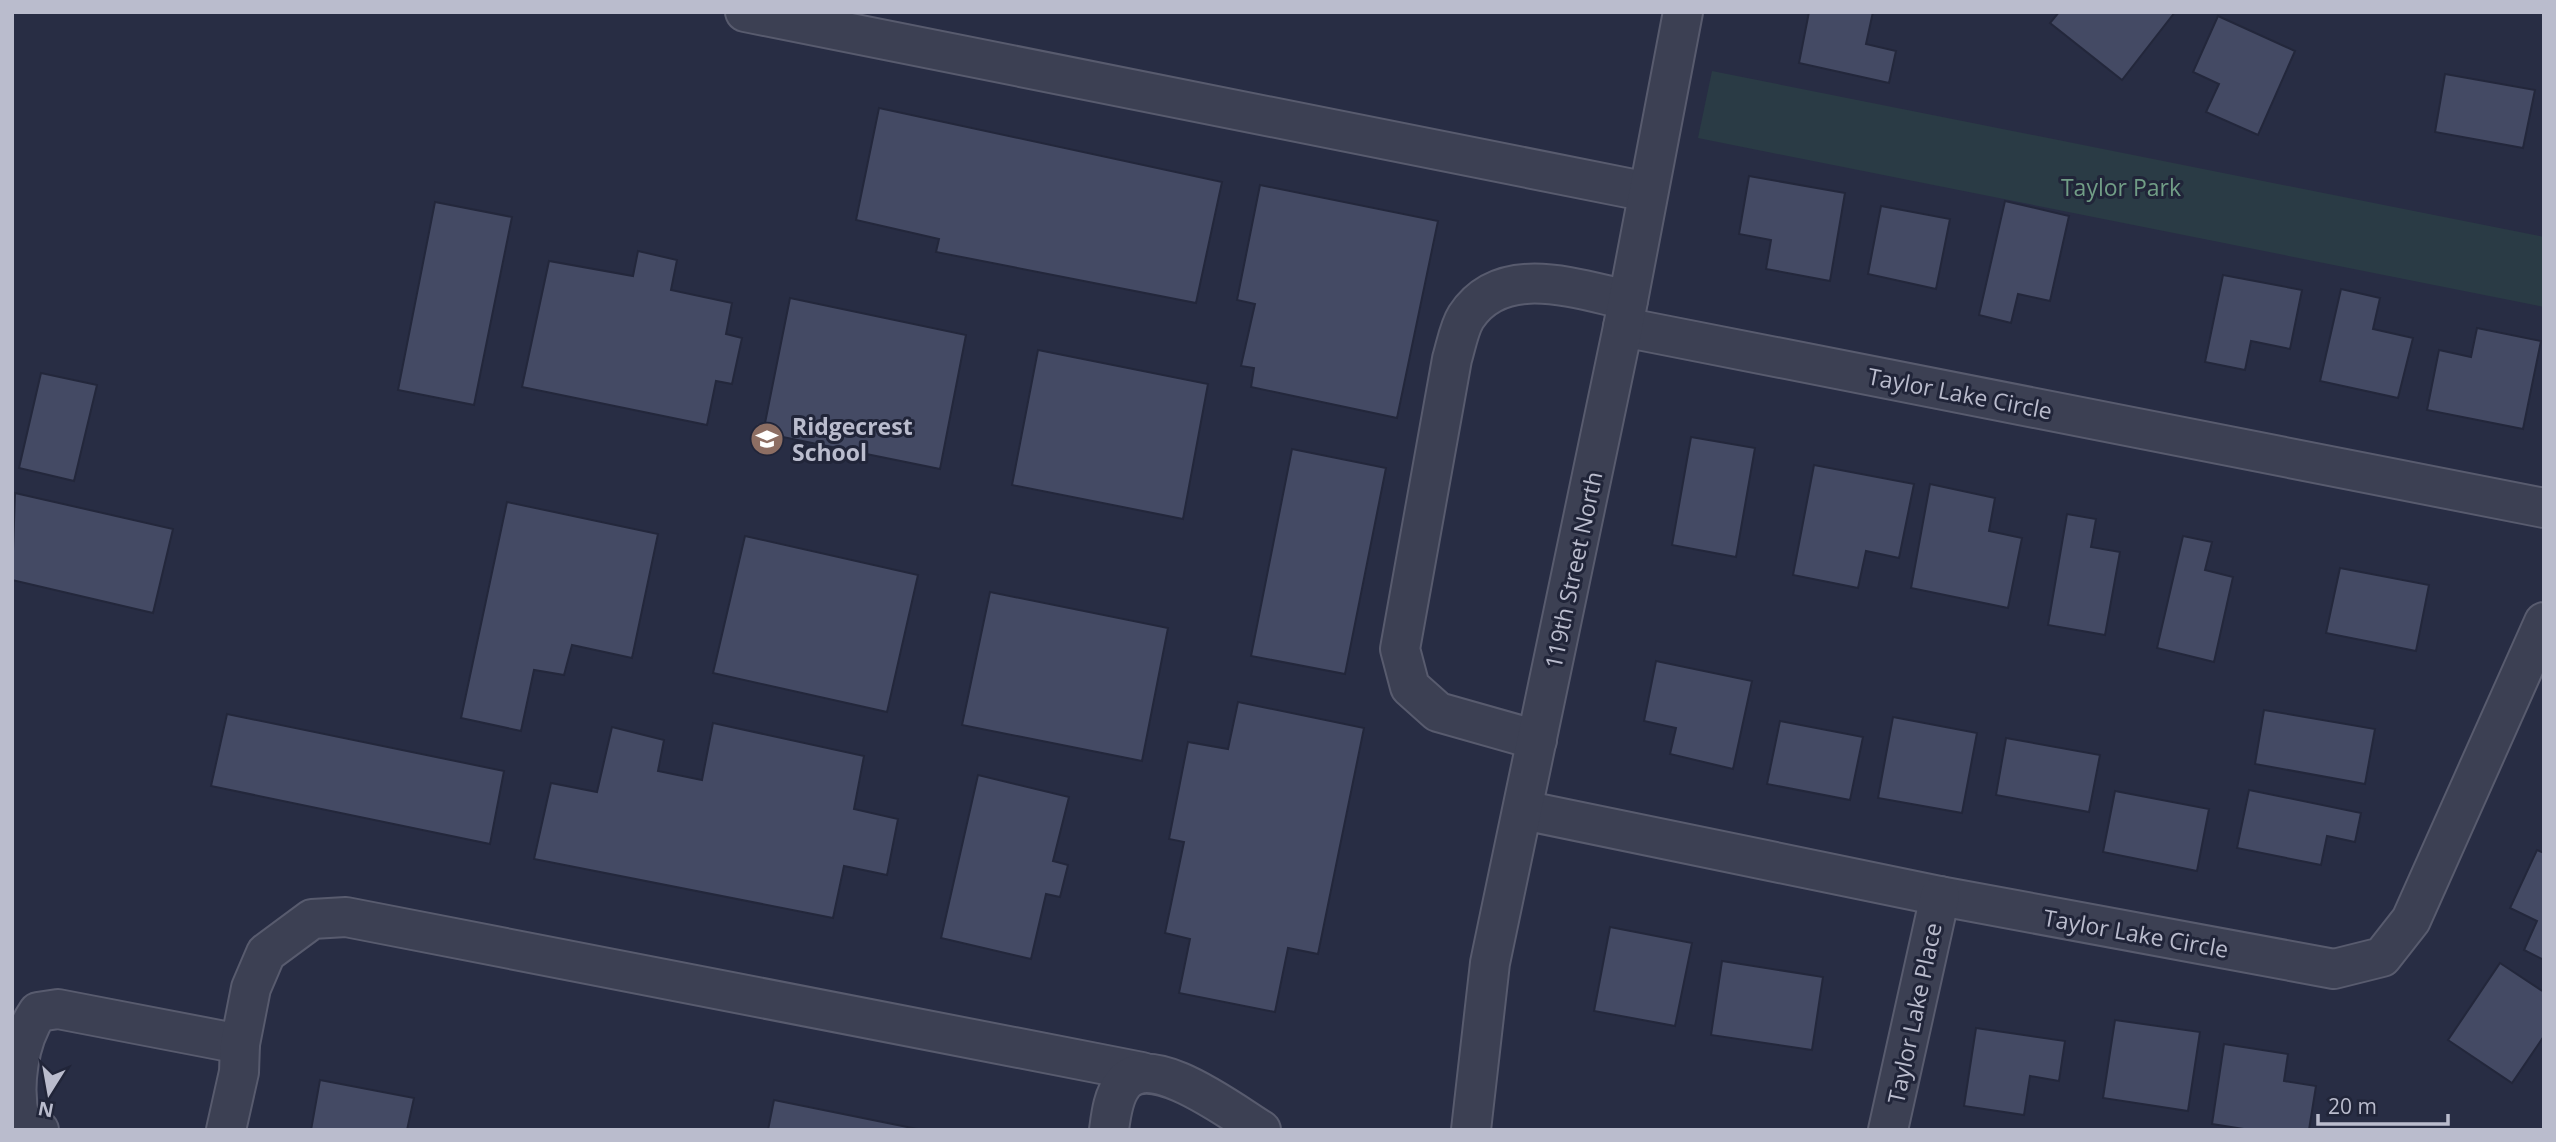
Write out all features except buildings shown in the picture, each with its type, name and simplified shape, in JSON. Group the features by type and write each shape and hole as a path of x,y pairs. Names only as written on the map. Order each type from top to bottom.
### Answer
{"street":[{"path":"745,12 1648,192"},
{"name":"119th Street North","path":"1471,1130 1490,963 1626,313 1683,12"},
{"name":"Taylor Lake Circle","path":"1537,740 1438,712 1410,687 1400,649 1452,359 1466,317 1497,288 1539,282 1626,313 2544,508"},
{"name":"Taylor Lake Circle","path":"1523,810 1940,896 2334,969 2382,957 2411,920 2544,622"},
{"name":"Taylor Lake Place","path":"1888,1130 1940,896"},
{"path":"226,1130 239,1072 240,1044 251,988 266,953 312,919 346,916 1142,1072 1166,1074 1261,1130"},
{"path":"39,1130 20,1121 14,1096 28,1027 38,1012 58,1009 240,1044"},
{"path":"1109,1130 1114,1102 1124,1082 1142,1072"}],"green space":[{"name":"Taylor Park","path":"1712,71 2544,237 2544,307 1698,138"}],"place":[{"name":"Ridgecrest School","path":"767,439"}]}
